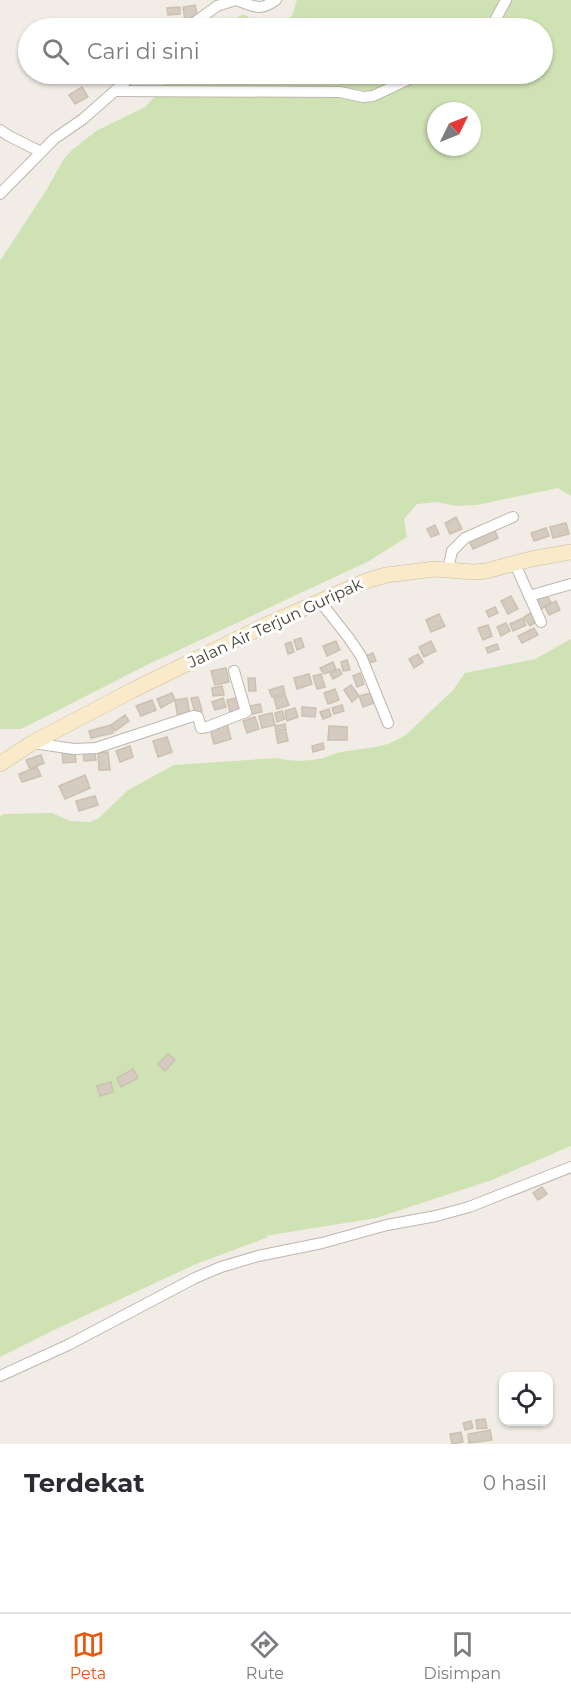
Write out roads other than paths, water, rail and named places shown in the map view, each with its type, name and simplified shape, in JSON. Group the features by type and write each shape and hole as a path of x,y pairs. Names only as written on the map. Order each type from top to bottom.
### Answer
{"street":[{"path":"201,18 217,6 235,0 257,8 268,6 276,0"},
{"path":"496,18 506,0"},
{"path":"0,194 54,139 83,119 123,84"},
{"path":"116,91 340,92 363,97 373,96 399,84"},
{"path":"0,130 41,152"},
{"path":"448,569 452,551 465,538 513,517"},
{"name":"Jalan Air Terjun Guripak","path":"0,764 32,743 133,690 319,600 366,581 386,575 448,569 473,572 571,552"},
{"path":"515,564 541,622"},
{"path":"529,596 571,584"},
{"path":"319,600 356,648 388,723"},
{"path":"32,743 74,749 96,748 196,716 201,728 207,728 246,712 234,671"},
{"path":"0,1376 68,1345 195,1278 221,1267 258,1256 458,1210 571,1167"}]}
